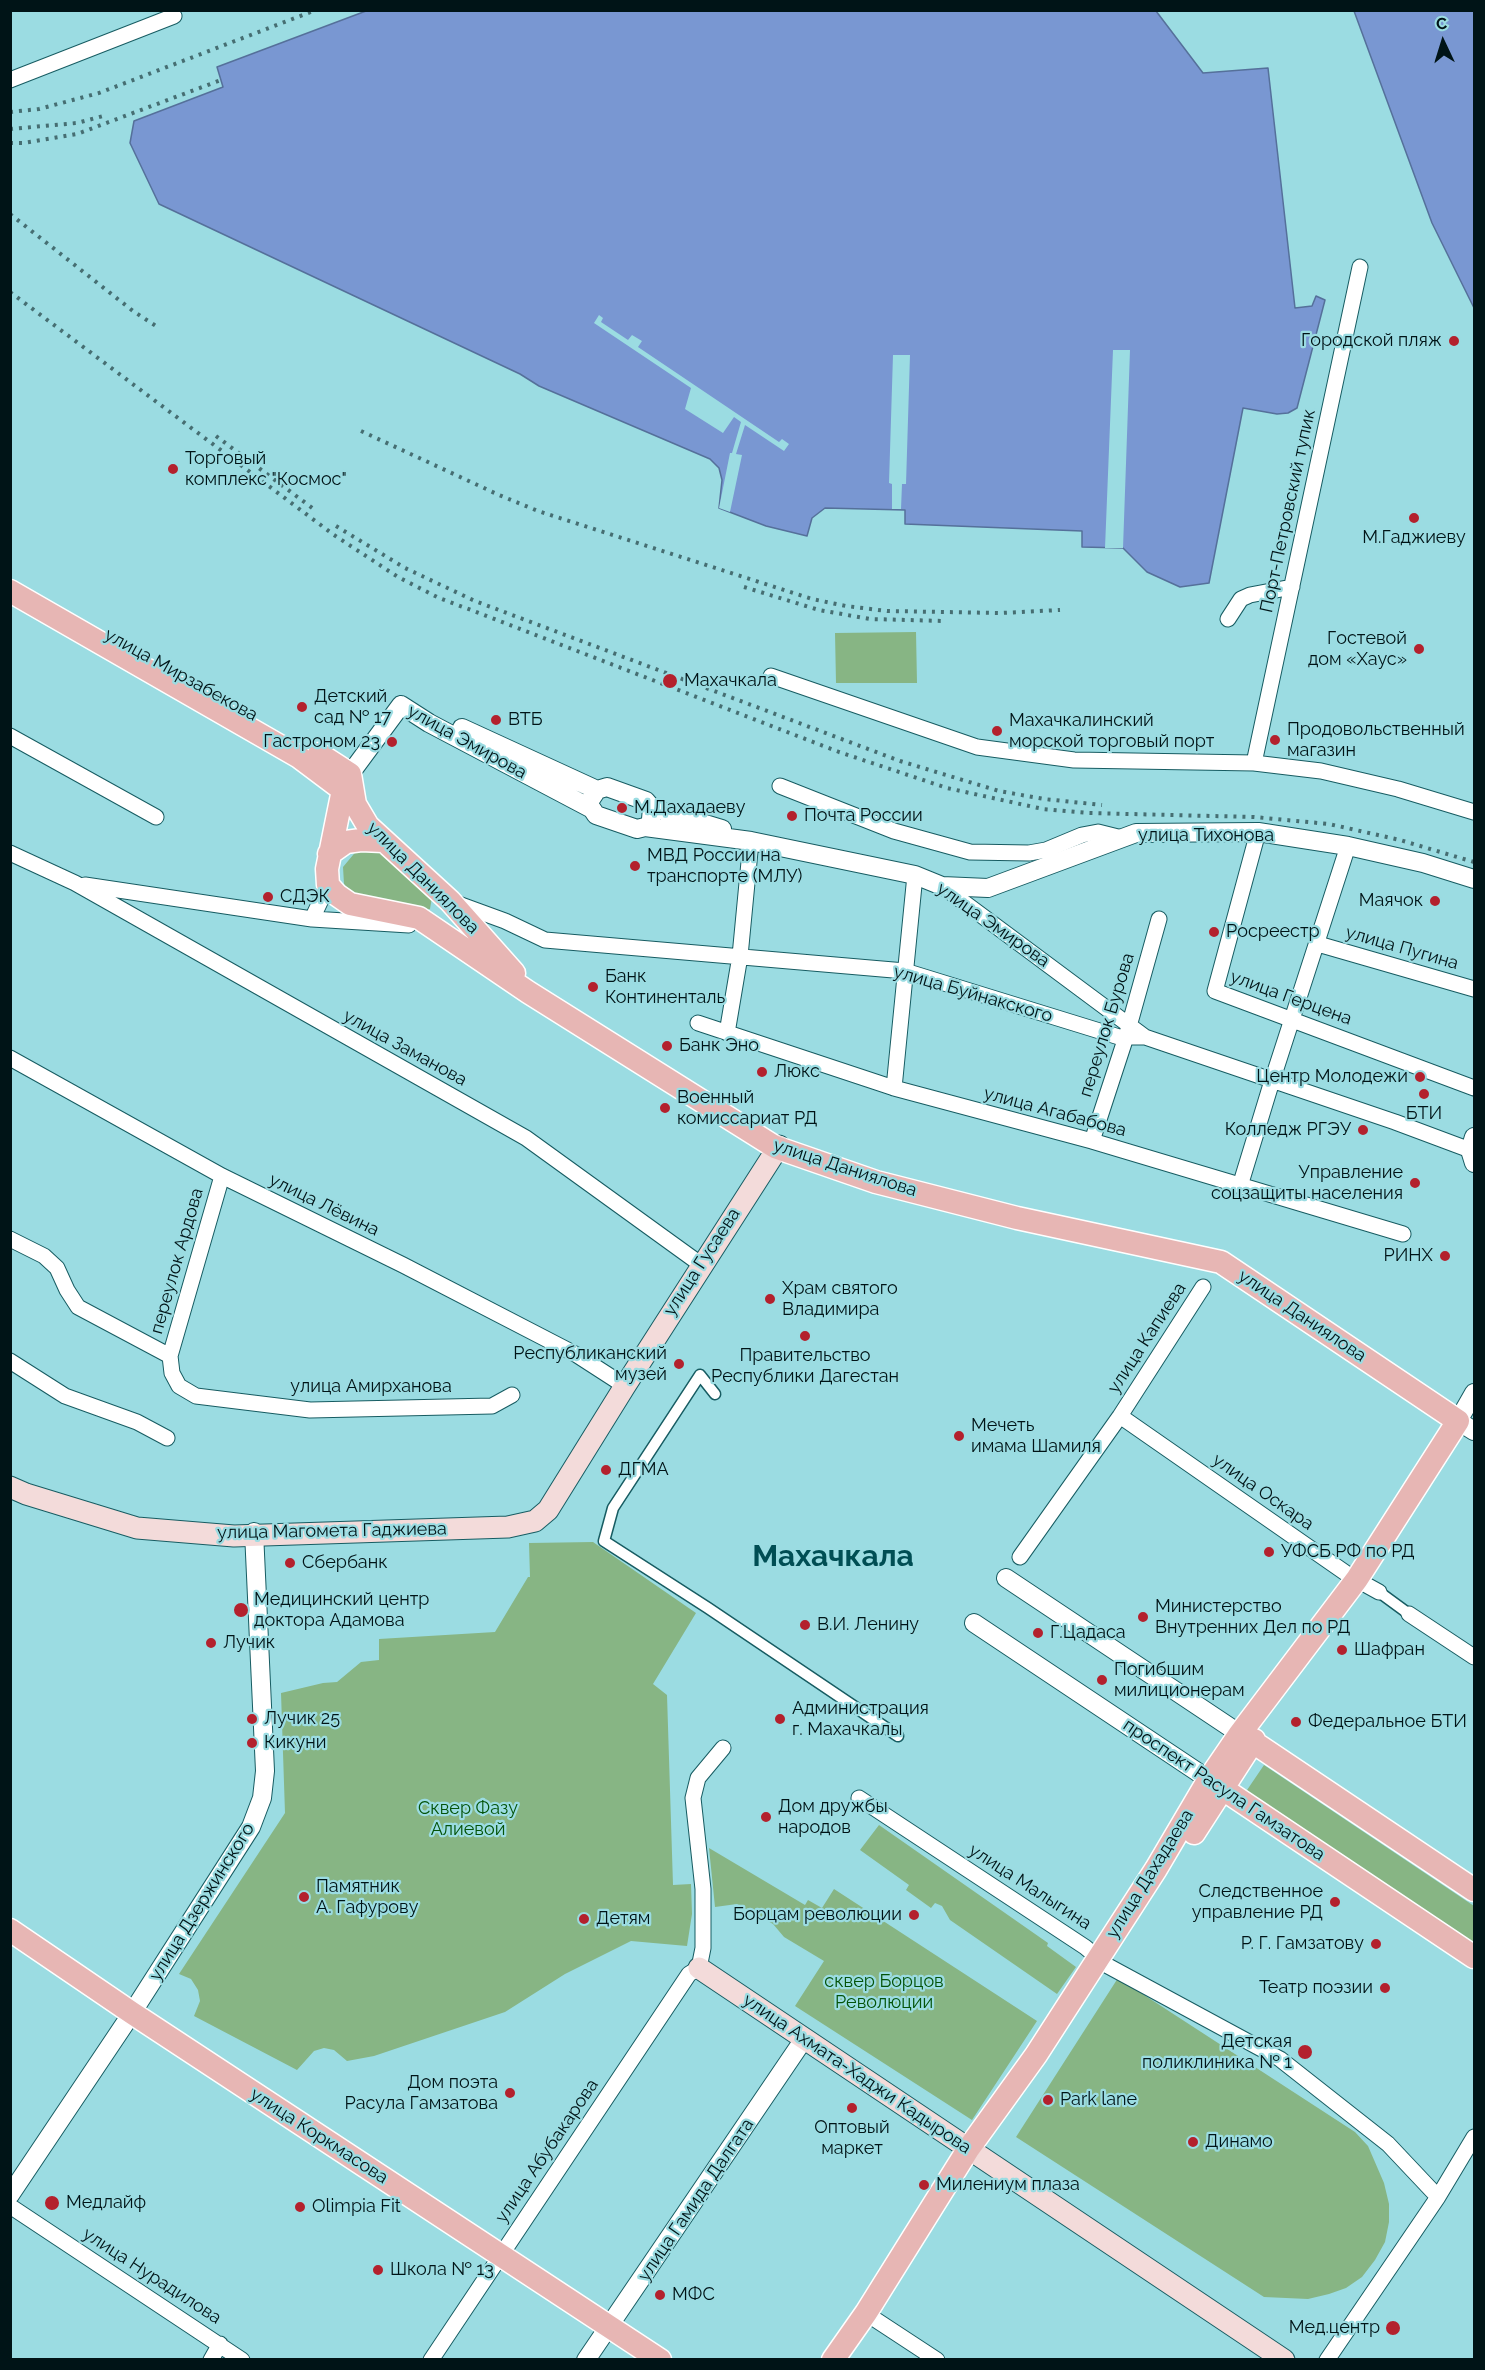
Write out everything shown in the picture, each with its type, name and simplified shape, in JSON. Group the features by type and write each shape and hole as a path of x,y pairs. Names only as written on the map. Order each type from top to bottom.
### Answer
{"main road":[{"name":"улица Мирзабекова","path":"10,578 37,601 169,681 299,757 347,782"},
{"name":"улица Мирзабекова","path":"10,591 37,601"},
{"name":"улица Даниялова","path":"347,782 355,804 368,826 450,901 530,990 705,1098 777,1147"},
{"path":"328,885 329,854 347,782"},
{"path":"329,854 346,842 383,841"},
{"name":"улица Даниялова","path":"328,885 350,904 419,918 528,992 777,1147 887,1185 1017,1218 1221,1262 1468,1423"},
{"path":"419,918 440,914 450,901"},
{"name":"улица Гусаева","path":"522,1521 547,1507 777,1147"},
{"name":"улица Гусаева","path":"548,1510 623,1385"},
{"name":"улица Дахадаева","path":"833,2360 1036,2055 1103,1962 1156,1869 1246,1738 1368,1585 1468,1423"},
{"name":"улица Магомета Гаджиева","path":"10,1481 81,1508 138,1524 254,1534 505,1525 522,1521"},
{"name":"улица Магомета Гаджиева","path":"10,1487 137,1528 254,1534 508,1527 535,1521 548,1510"},
{"path":"1246,1738 1474,1890"},
{"name":"проспект Расула Гамзатова","path":"1216,1784 1474,1957"},
{"name":"улица Коркмасова","path":"10,1930 132,2013 660,2360"},
{"name":"улица Ахмата-Хаджи Кадырова","path":"699,1968 1284,2360"},
{"name":"улица Дахадаева","path":"846,2360 973,2151"}],"street":[{"path":"10,80 174,16"},
{"name":"Порт-Петровский тупик","path":"1254,763 1360,267"},
{"path":"1228,619 1240,599 1292,587"},
{"path":"10,607 37,601"},
{"path":"771,676 977,747 1074,760 1254,763 1321,771 1398,789 1474,812"},
{"path":"347,782 401,705"},
{"name":"улица Эмирова","path":"401,705 431,714 597,790 608,787 646,801 651,808 725,830 751,842"},
{"name":"улица Эмирова","path":"401,705 429,723 592,809 597,815 637,829 645,827 751,842 915,875 942,886 1128,1030 1272,1081"},
{"path":"10,736 156,818"},
{"path":"780,786 894,831 970,852 1046,850 1082,835 1098,832 1122,838"},
{"path":"592,809 590,801 597,790"},
{"path":"645,827 650,822 651,808"},
{"name":"улица Тихонова","path":"942,886 988,888 1136,833 1258,832 1348,846 1423,863 1474,879"},
{"name":"улица Герцена","path":"1258,832 1215,991 1474,1088"},
{"path":"727,1034 740,956 751,842"},
{"path":"1240,1186 1348,846"},
{"name":"улица Заманова","path":"10,853 75,883 526,1138 702,1265"},
{"path":"894,1088 915,875"},
{"name":"улица Заманова","path":"75,883 312,919 409,925 419,918"},
{"path":"312,919 328,885"},
{"name":"улица Буйнакского","path":"450,901 505,921 545,939 905,971 1119,1037 1128,1030"},
{"name":"переулок Бурова","path":"1092,1141 1128,1030 1159,919"},
{"name":"улица Пугина","path":"1318,944 1474,989"},
{"name":"улица Агабабова","path":"698,1023 894,1088 1092,1141 1403,1234"},
{"name":"улица Лёвина","path":"10,1058 222,1176 577,1355 623,1385"},
{"path":"1272,1081 1473,1150"},
{"name":"переулок Ардова","path":"170,1356 222,1176"},
{"path":"10,1239 44,1256 57,1268 78,1307 170,1356"},
{"name":"улица Капиева","path":"1020,1557 1120,1416 1203,1287"},
{"name":"улица Амирханова","path":"170,1356 172,1372 179,1386 196,1396 310,1410 492,1406 512,1395"},
{"path":"10,1361 65,1396 137,1422 167,1438"},
{"path":"716,1394 700,1375 613,1508 603,1541 708,1608 898,1736"},
{"name":"улица Дахадаева","path":"1468,1423 1474,1393"},
{"name":"улица Оскара","path":"1120,1416 1350,1576 1368,1585 1474,1657"},
{"name":"улица Дзержинского","path":"10,2195 132,2013 251,1827 262,1798 265,1771 254,1534"},
{"path":"1006,1578 1246,1738"},
{"name":"проспект Расула Гамзатова","path":"974,1623 1216,1784"},
{"path":"699,1968 703,1948 703,1889 693,1798 698,1778 723,1748"},
{"name":"улица Малыгина","path":"859,1798 1085,1947 1103,1962 1280,2059 1327,2093 1388,2144 1438,2197"},
{"name":"улица Абубакарова","path":"431,2360 689,1974 699,1968"},
{"name":"улица Гамида Далгата","path":"586,2360 804,2038"},
{"path":"1327,2360 1438,2197 1474,2137"},
{"name":"улица Нурадилова","path":"10,2206 242,2360"},
{"path":"873,2318 937,2360"},
{"path":"211,2360 220,2344"}],"green space":[{"path":"916,632 917,683 836,683 835,633"},
{"path":"358,849 381,850 432,897 430,909 354,894 350,891 344,884 343,867"},
{"name":"Сквер Фазу Алиевой","path":"593,1542 696,1613 653,1684 667,1695 673,1885 691,1884 692,1914 687,1946 631,1941 565,1974 505,2012 374,2056 347,2061 334,2050 324,2048 314,2051 297,2070 194,2016 200,2001 198,1990 191,1979 179,1974 285,1813 281,1693 337,1682 361,1662 379,1660 379,1639 495,1632 530,1577 529,1543"},
{"path":"1264,1765 1474,1906 1474,1946 1245,1793"},
{"path":"879,1825 1048,1943 1047,1946 1076,1967 1057,1994 950,1920 942,1906 935,1903 931,1908 906,1890 909,1885 860,1850"},
{"name":"сквер Борцов Революции","path":"709,1848 805,1905 808,1900 822,1908 834,1889 1037,2021 972,2120 795,2006 824,1961 784,1937 773,1924 737,1904 715,1907"},
{"name":"Динамо","path":"1118,1978 1355,2132 1368,2146 1384,2183 1389,2204 1389,2222 1385,2242 1362,2277 1346,2288 1308,2299 1264,2297 1016,2137"}],"water":[{"path":"366,11 1156,11 1203,73 1268,68 1295,308 1312,306 1316,296 1325,300 1297,408 1288,413 1277,414 1243,408 1209,583 1180,587 1147,572 1123,548 1082,547 1082,531 905,524 905,510 825,508 812,518 807,536 766,526 719,508 722,480 719,468 710,459 539,386 520,374 159,204 130,143 134,121 223,87 217,67"},
{"path":"1354,11 1474,11 1474,308 1432,223"}],"pier":[{"path":"599,315 603,318 601,322 628,340 632,335 642,341 638,347 779,442 782,439 789,444 784,451 745,425 736,454 742,455 730,512 719,508 730,453 732,453 741,422 734,417 723,433 685,409 691,388 594,323"},
{"path":"1113,350 1130,350 1123,548 1105,548"},
{"path":"893,355 910,355 906,484 902,484 901,509 892,509 892,484 889,483"}],"railway":[{"path":"10,112 39,109 99,93 316,10"},
{"path":"10,143 77,134 221,80"},
{"path":"10,129 77,123 107,115"},
{"path":"10,214 133,311 159,328"},
{"path":"10,292 334,535 398,577 439,598 839,752 947,788 1043,809 1088,813 1254,817 1329,824 1400,840 1474,862"},
{"path":"361,431 538,511 812,599 887,611 1001,613 1060,610"},
{"path":"216,436 315,510"},
{"path":"336,526 405,568 475,601 900,761 999,791 1044,799 1102,805"},
{"path":"744,587 819,610 870,619 944,621"}],"place":[{"name":"Городской пляж","path":"1454,341"},
{"name":"Торговый комплекс \"Космос\"","path":"173,469"},
{"name":"М.Гаджиеву","path":"1414,518"},
{"name":"Гостевой дом «Хаус»","path":"1419,649"},
{"name":"Махачкала","path":"670,681"},
{"name":"Детский сад № 17","path":"302,707"},
{"name":"ВТБ","path":"496,720"},
{"name":"Махачкалинский морской торговый порт","path":"997,731"},
{"name":"Продовольственный магазин","path":"1275,740"},
{"name":"Гастроном 23","path":"392,742"},
{"name":"М.Дахадаеву","path":"622,808"},
{"name":"Почта России","path":"792,816"},
{"name":"МВД России на транспорте (МЛУ)","path":"635,866"},
{"name":"СДЭК","path":"268,897"},
{"name":"Маячок","path":"1435,901"},
{"name":"Росреестр","path":"1214,932"},
{"name":"Банк Континенталь","path":"593,987"},
{"name":"Банк Эно","path":"667,1046"},
{"name":"Люкс","path":"762,1072"},
{"name":"Центр Молодежи","path":"1420,1077"},
{"name":"БТИ","path":"1424,1094"},
{"name":"Военный комиссариат РД","path":"665,1108"},
{"name":"Колледж РГЭУ","path":"1363,1130"},
{"name":"Управление соцзащиты населения","path":"1415,1183"},
{"name":"РИНХ","path":"1445,1256"},
{"name":"Храм святого Владимира","path":"770,1299"},
{"name":"Правительство Республики Дагестан","path":"805,1336"},
{"name":"Республиканский музей","path":"679,1364"},
{"name":"Мечеть имама Шамиля","path":"959,1436"},
{"name":"ДГМА","path":"606,1470"},
{"name":"УФСБ РФ по РД","path":"1269,1552"},
{"name":"Сбербанк","path":"290,1563"},
{"name":"Медицинский центр доктора Адамова","path":"241,1610"},
{"name":"Министерство Внутренних Дел по РД","path":"1143,1617"},
{"name":"В.И. Ленину","path":"805,1625"},
{"name":"Г.Цадаса","path":"1038,1633"},
{"name":"Лучик","path":"211,1643"},
{"name":"Шафран","path":"1342,1650"},
{"name":"Погибшим милиционерам","path":"1102,1680"},
{"name":"Лучик 25","path":"252,1719"},
{"name":"Администрация г. Махачкалы","path":"780,1719"},
{"name":"Федеральное БТИ","path":"1296,1722"},
{"name":"Кикуни","path":"252,1743"},
{"name":"Дом дружбы народов","path":"766,1817"},
{"name":"Памятник А. Гафурову","path":"304,1897"},
{"name":"Следственное управление РД","path":"1335,1902"},
{"name":"Борцам революции","path":"914,1915"},
{"name":"Детям","path":"584,1919"},
{"name":"Р. Г. Гамзатову","path":"1376,1944"},
{"name":"Театр поэзии","path":"1385,1988"},
{"name":"Детская поликлиника № 1","path":"1305,2052"},
{"name":"Дом поэта Расула Гамзатова","path":"510,2093"},
{"name":"Park lane","path":"1048,2100"},
{"name":"Оптовый маркет","path":"852,2108"},
{"name":"Динамо","path":"1193,2142"},
{"name":"Милениум плаза","path":"924,2185"},
{"name":"Медлайф","path":"52,2203"},
{"name":"Olimpia Fit","path":"300,2207"},
{"name":"Школа № 13","path":"378,2270"},
{"name":"МФС","path":"660,2295"},
{"name":"Мед.центр","path":"1393,2328"}],"district":[{"name":"Махачкала","path":"833,1557"}]}
